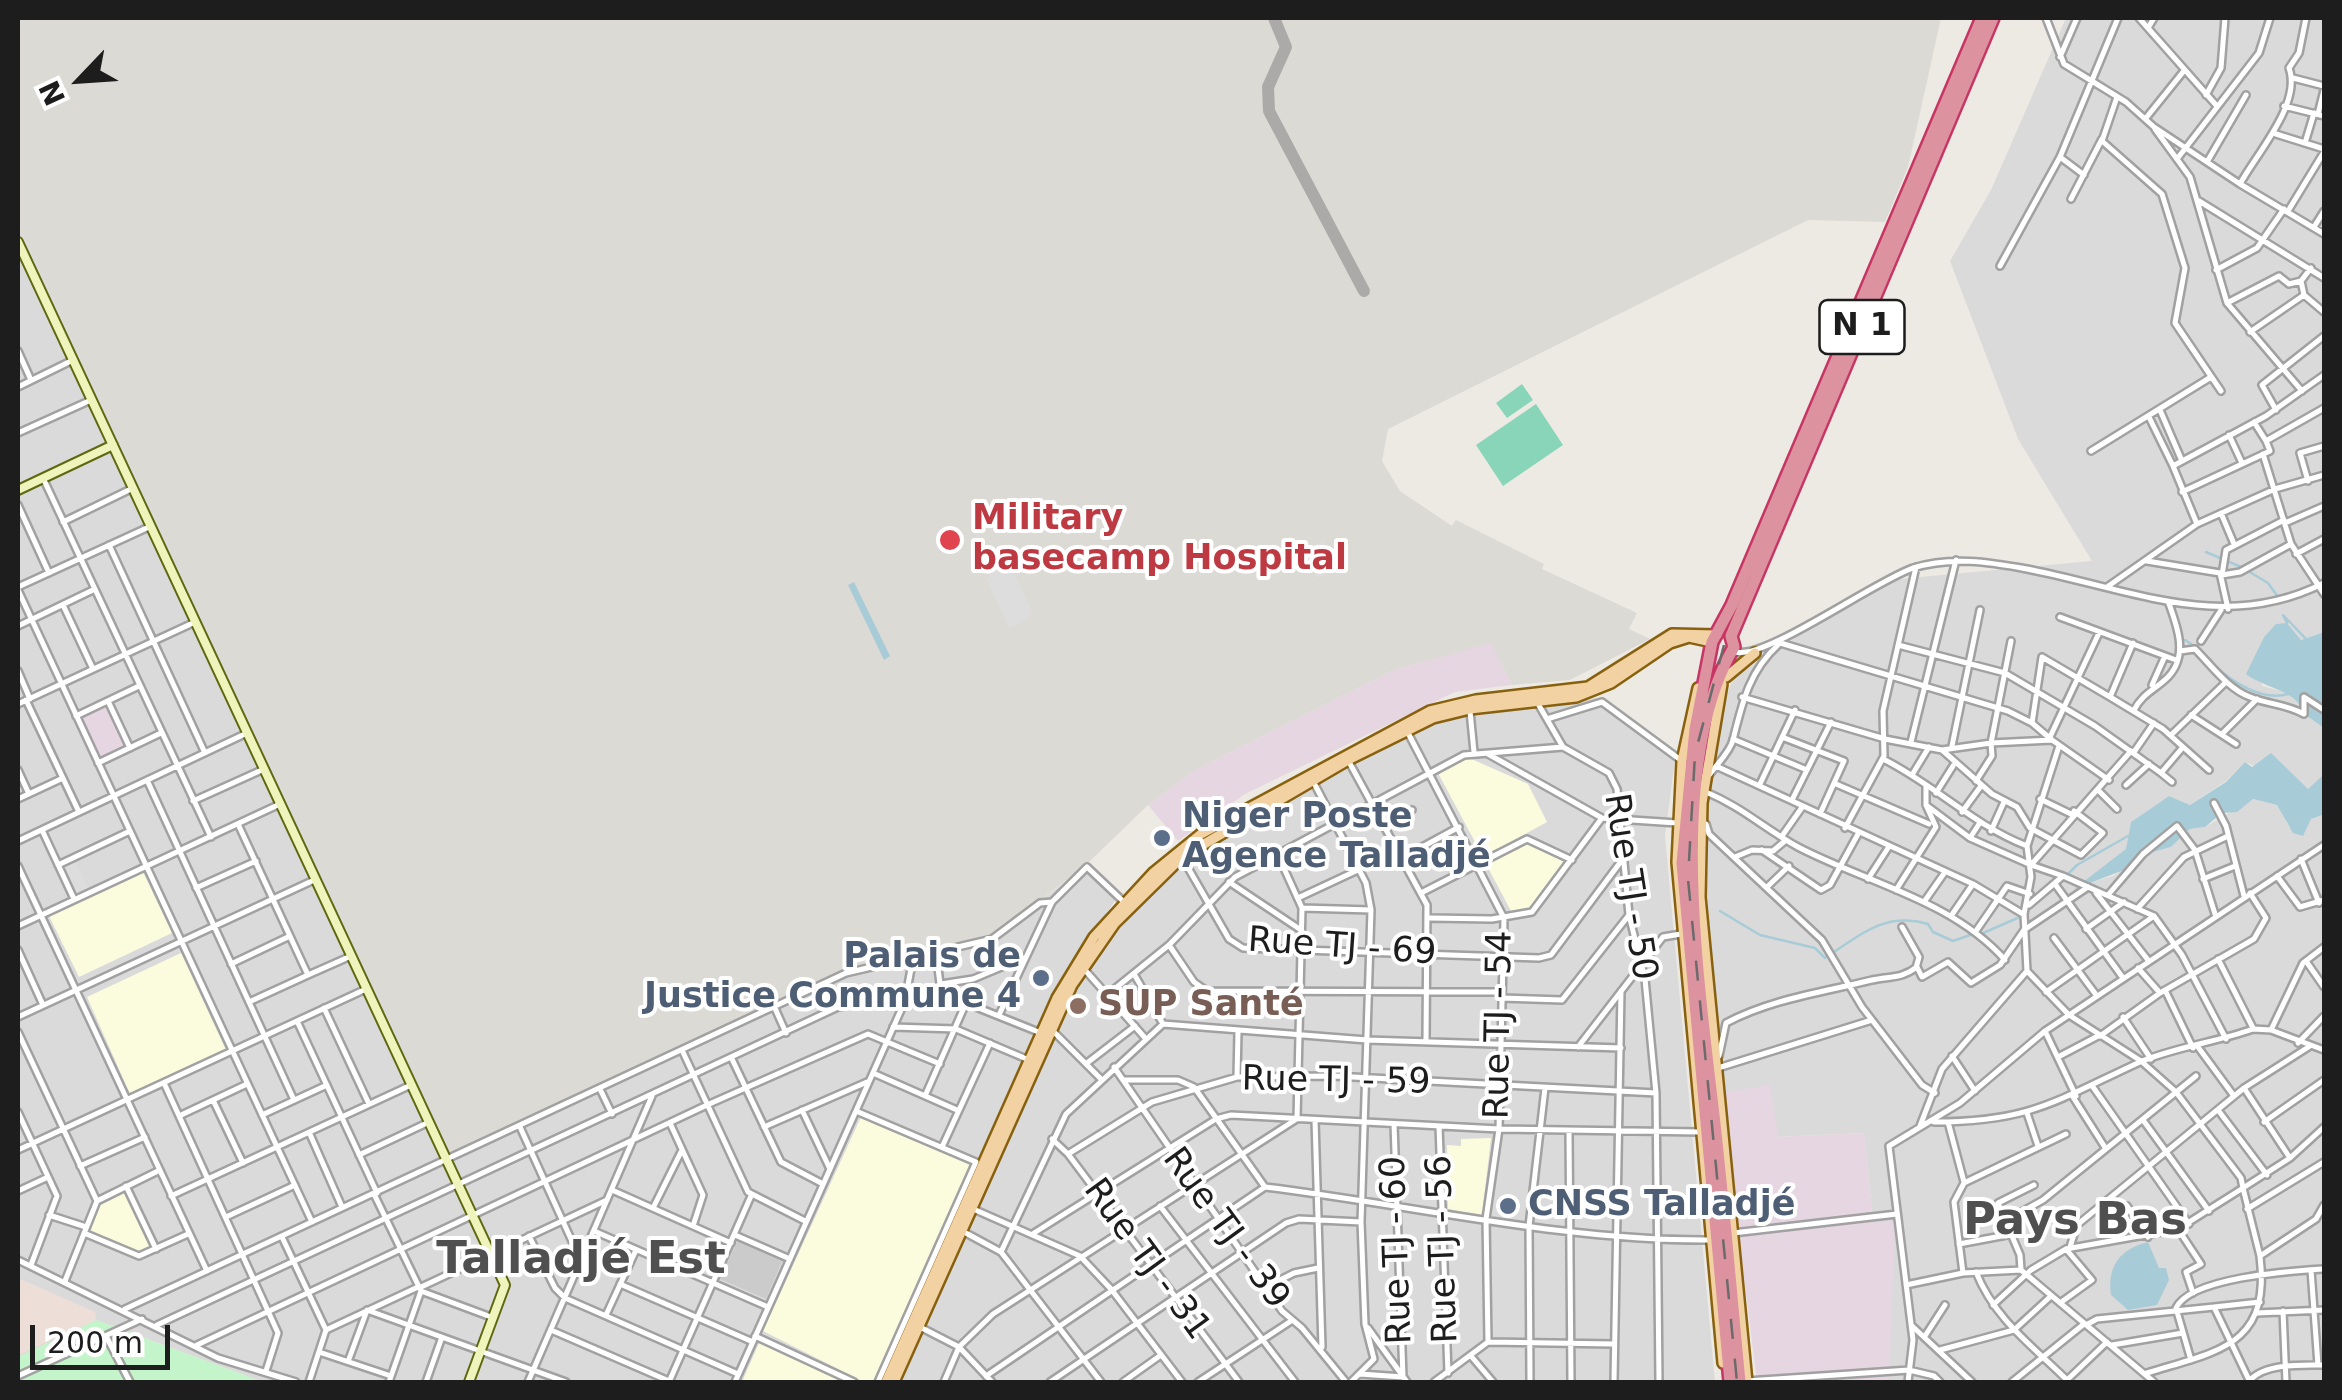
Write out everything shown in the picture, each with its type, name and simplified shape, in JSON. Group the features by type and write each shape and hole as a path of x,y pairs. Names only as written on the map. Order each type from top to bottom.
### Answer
{"highway":[{"name":"N 1","path":"1719,647 1726,618 1982,18"},
{"name":"N 1","path":"1719,647 1993,18"},
{"path":"1719,647 1716,685 1700,763 1693,875 1745,1382"},
{"path":"1719,647 1688,767 1682,863 1727,1382"}],"main road":[{"path":"894,1382 960,1230 962,1210 1029,1060 1083,968 1127,904 1182,857 1312,777 1407,730 1470,709 1588,686 1666,636 1686,631 1719,647"},
{"path":"882,1382 1078,962 1127,904 1201,834 1430,712 1476,700 1591,693 1659,648 1687,638 1719,647"},
{"path":"1719,647 1724,679 1703,789 1700,867 1745,1382"},
{"path":"1719,647 1682,761 1677,823 1681,934 1727,1382"},
{"path":"1724,679 1756,653"}],"street":[{"path":"2046,18 2058,60 2146,118 2177,159 2199,201 2227,303 2302,391"},
{"path":"2058,60 2077,18"},
{"path":"2000,266 2060,157 2118,18"},
{"path":"2139,18 2216,105"},
{"path":"2148,28 2154,18"},
{"path":"2206,95 2220,68 2224,18"},
{"path":"2177,159 2259,53 2270,18"},
{"path":"2240,184 2262,144 2276,134 2293,78 2289,68 2299,53 2306,18"},
{"path":"2146,118 2183,72"},
{"path":"2293,78 2324,88 2319,114 2305,144"},
{"path":"2207,162 2246,95"},
{"path":"2072,199 2102,139 2117,97"},
{"path":"2284,106 2319,114"},
{"path":"2154,128 2324,234"},
{"path":"2216,270 2253,250 2263,240 2324,150 2276,134"},
{"path":"2102,139 2162,194 2185,268 2174,323 2221,391"},
{"path":"2060,157 2084,175"},
{"path":"2199,201 2324,278"},
{"path":"2314,227 2324,211"},
{"path":"18,242 505,1285 468,1382"},
{"path":"18,269 28,264"},
{"path":"2227,303 2279,276 2289,284 2301,282 2311,268"},
{"path":"2301,282 2304,295 2324,312"},
{"path":"2250,332 2304,295"},
{"path":"2276,410 2262,386 2324,336"},
{"path":"18,351 31,380"},
{"path":"18,386 73,360"},
{"path":"2173,466 2276,410 2324,375"},
{"path":"2092,451 2210,377"},
{"path":"18,433 91,400"},
{"path":"2160,410 2182,461"},
{"path":"2266,442 2324,410"},
{"path":"2149,417 2198,524"},
{"path":"2182,492 2270,451 2254,422"},
{"path":"2228,436 2242,463"},
{"path":"18,490 113,445"},
{"path":"2308,481 2300,452 2324,446"},
{"path":"2264,454 2291,544 2324,594"},
{"path":"2107,586 2220,513 2275,489 2321,476 2324,488"},
{"path":"43,478 210,837"},
{"path":"63,522 133,488"},
{"path":"18,505 49,573"},
{"path":"2200,641 2224,610 2223,556 2234,544 2324,506"},
{"path":"2220,513 2234,544"},
{"path":"150,526 18,589 312,1222"},
{"path":"2296,554 2324,540"},
{"path":"2144,561 2222,575 2240,572 2291,544"},
{"path":"108,545 205,753"},
{"path":"1719,647 1756,653 1868,589 1916,567 1956,560 2224,610 2286,601 2324,582"},
{"path":"1911,742 1956,560"},
{"path":"1845,828 1883,759 1884,712 1916,567"},
{"path":"18,626 95,590"},
{"path":"2150,687 2167,678 2180,651 2168,601"},
{"path":"63,605 93,669"},
{"path":"1952,746 1972,665 1980,610"},
{"path":"2060,618 2176,660"},
{"path":"18,704 195,622"},
{"path":"2051,739 2099,633"},
{"path":"1962,812 1992,756 2011,642"},
{"path":"1778,643 1999,708 2032,723 2110,780"},
{"path":"1778,643 1742,697 1733,739 1706,792 1707,831 1822,940 1872,1020 1919,1080 1935,1093"},
{"path":"2110,697 2133,643"},
{"path":"1898,645 2005,673 2133,752 2172,782"},
{"path":"2180,651 2195,649 2227,682 2257,699 2280,701 2304,714 2304,697 2324,710"},
{"path":"2032,723 2034,688 2043,656 2154,723 2209,770"},
{"path":"2134,710 2165,656"},
{"path":"18,671 79,812"},
{"path":"2171,735 2227,682"},
{"path":"76,716 140,686"},
{"path":"1742,697 1885,739 1942,750 2051,739"},
{"path":"1107,996 1169,946 1229,882 1277,852 1474,752 1563,747 1534,698"},
{"path":"2222,734 2257,699"},
{"path":"108,701 130,748"},
{"path":"1547,720 1602,702 1682,761"},
{"path":"1470,709 1474,752"},
{"path":"1760,784 1795,710"},
{"path":"2191,715 2236,744"},
{"path":"1792,800 1832,722"},
{"path":"2031,865 2072,813 2110,780 2154,723"},
{"name":"Rue TJ - 54","path":"1407,730 1504,918 1499,1129 1486,1219 1488,1342"},
{"path":"98,763 161,733"},
{"path":"18,841 247,734"},
{"path":"1782,737 1844,761 1820,814"},
{"path":"1733,739 1807,770"},
{"path":"2059,746 2027,846 2031,865 2024,930 2027,971 2070,1015 2142,1062 2176,1092 2202,1124 2241,1178 2263,1276 2260,1302 2248,1332 2230,1346 2146,1373"},
{"name":"Rue TJ - 50","path":"1563,747 1609,773 1617,790 1629,915 1642,962 1656,1093 1661,1240 1659,1382"},
{"path":"1912,774 1930,747"},
{"path":"2161,773 2183,747"},
{"path":"1942,750 1954,765 2016,807 2030,828 2080,855 2103,834 2072,813 2040,799"},
{"path":"1485,753 1602,818 1620,823 1677,823"},
{"path":"1883,759 1912,774 1979,824 2027,846"},
{"name":"Rue TJ - 54","path":"1348,760 1422,892 1430,918 1426,1041"},
{"path":"2126,785 2149,764"},
{"path":"1936,793 1954,765"},
{"path":"1716,766 2025,911"},
{"path":"194,801 264,769"},
{"path":"18,770 29,794"},
{"path":"1312,777 1360,870 1371,910 1361,1222 1365,1324 1374,1359 1348,1382"},
{"path":"18,800 64,778"},
{"path":"147,780 294,1100"},
{"path":"1836,784 1936,827 1896,890"},
{"path":"1926,786 1932,825"},
{"path":"2099,791 2117,808"},
{"path":"1706,792 1750,812 1784,838 1840,867 1976,930 2005,960"},
{"path":"1991,831 2004,802"},
{"path":"2058,1057 2099,1036 2123,1017 2254,939 2266,918 2247,894 2214,803"},
{"path":"18,926 280,804"},
{"path":"1926,805 1970,838 2154,916 2174,943 2226,1039"},
{"path":"1736,857 1776,850 1803,806"},
{"path":"1384,826 1412,810"},
{"path":"1430,918 1504,918 1532,912 1602,818"},
{"path":"238,824 308,975"},
{"path":"1970,838 1979,824"},
{"path":"2108,895 2174,826 2184,831 2194,850 2215,914"},
{"path":"1402,858 1459,827"},
{"path":"42,830 74,900"},
{"path":"58,865 130,831"},
{"path":"1762,850 1822,890 1830,885 1858,834"},
{"path":"2137,909 2153,887 2194,850 2228,836"},
{"path":"1422,892 1527,839 1572,860"},
{"path":"1908,1382 1911,1325 1890,1146 1975,1091 2045,1031 2215,914 2324,845"},
{"path":"1868,879 1888,848"},
{"path":"1277,852 1302,908 1297,1119"},
{"name":"Rue TJ - 69","path":"1182,857 1238,946 1503,957 1551,955 1622,860"},
{"path":"2276,876 2298,906 2322,902 2300,858"},
{"path":"196,888 256,861"},
{"path":"18,866 207,1272"},
{"path":"1768,887 1789,866"},
{"path":"2204,879 2235,866"},
{"path":"999,1015 1052,902 1086,868 1127,904"},
{"path":"1300,897 1360,870"},
{"path":"1924,903 1946,872"},
{"path":"2025,911 2063,876"},
{"path":"18,1017 316,879"},
{"path":"1229,882 1301,930"},
{"path":"1951,916 1973,884"},
{"path":"2055,884 2123,978"},
{"path":"1976,930 2007,886 2030,894"},
{"path":"1916,968 1922,977 1950,962 1970,984 2005,960 2024,930 2091,889"},
{"path":"2091,889 2148,960"},
{"path":"125,1310 846,973 995,938 1040,904 1052,902"},
{"path":"2086,929 2124,902"},
{"path":"1302,908 1371,910"},
{"path":"1169,946 1202,990 1428,988 1562,1000 1629,915"},
{"path":"2045,992 2154,916"},
{"path":"1716,1084 1722,1032 1728,1021 1782,1000 1896,979 1916,968 1919,957 1902,926"},
{"path":"1578,1047 1663,936 1681,934"},
{"path":"231,964 290,936"},
{"path":"2054,938 2097,996"},
{"path":"2271,1030 2306,961 2324,947"},
{"path":"18,950 43,1005"},
{"path":"936,953 942,999"},
{"path":"249,1002 351,956"},
{"path":"734,1382 894,1026 906,997 913,958"},
{"path":"941,984 981,976 1025,958"},
{"path":"2218,960 2253,1029"},
{"path":"2306,961 2324,987"},
{"path":"18,972 26,968"},
{"path":"1083,968 1146,1039"},
{"path":"2138,968 2163,992 2196,1047 2234,1096"},
{"path":"1920,1126 1938,1077 1952,1056 2027,971"},
{"path":"1134,974 1163,1024"},
{"path":"18,1150 366,988"},
{"path":"1614,1382 1622,991"},
{"path":"157,1325 850,1002 906,997 966,1003 1045,1030 1100,1078"},
{"path":"926,1096 966,1003"},
{"path":"774,1006 786,1033"},
{"path":"324,1008 369,1104"},
{"path":"2298,1043 2324,1016"},
{"path":"2123,1017 2150,1059"},
{"path":"1718,1068 1872,1020"},
{"path":"297,1021 420,1288 491,1317"},
{"path":"1001,1252 1052,1138 1071,1108 1163,1024 1367,1040 1621,1048"},
{"path":"894,1026 956,1029 1029,1060"},
{"path":"1087,1063 1134,1026"},
{"path":"1932,1122 1996,1120 2027,1113 2075,1096 2150,1059 2253,1029 2271,1030 2324,1050"},
{"path":"2045,1031 2075,1096 2106,1149"},
{"path":"18,1032 97,1201"},
{"path":"1238,1032 1238,1077"},
{"path":"197,1345 707,1105 868,1034 940,1064"},
{"path":"942,1148 990,1043"},
{"path":"2068,1248 2077,1225 2244,1088 2310,1046"},
{"path":"682,1050 751,1196 806,1222"},
{"path":"1952,1056 1975,1091"},
{"path":"731,1058 780,1162 823,1184"},
{"name":"Rue TJ - 39","path":"1114,1067 1266,1287 1348,1382"},
{"path":"873,1073 958,1111"},
{"name":"Rue TJ - 59","path":"1068,1154 1140,1108 1238,1077 1296,1075 1656,1093"},
{"path":"2007,1220 2043,1200 2196,1076"},
{"path":"1122,1080 1178,1080 1196,1089 1266,1188"},
{"path":"764,1126 869,1081"},
{"path":"164,1083 278,1338 266,1371"},
{"path":"178,1116 248,1084"},
{"path":"172,1196 411,1084"},
{"path":"262,1115 327,1085"},
{"path":"2264,1122 2323,1085"},
{"path":"600,1088 612,1114"},
{"path":"1530,1382 1529,1226 1545,1088"},
{"path":"2092,1088 2189,1224"},
{"path":"2244,1088 2290,1158"},
{"path":"528,1382 653,1094"},
{"path":"213,1100 243,1163"},
{"path":"802,1110 830,1169"},
{"path":"2218,1110 2267,1175"},
{"path":"856,1111 976,1162 962,1210 1014,1224 1080,1256 1111,1288 1182,1382"},
{"path":"18,1112 57,1196 31,1266"},
{"path":"2027,1113 2038,1146"},
{"path":"1034,1233 1168,1148 1231,1115 1499,1129 1700,1132"},
{"path":"944,1382 960,1346 981,1323 1029,1287 1297,1119"},
{"path":"1314,1120 1322,1350"},
{"path":"2142,1120 2208,1211"},
{"path":"359,1155 429,1122"},
{"path":"1948,1122 1964,1183"},
{"path":"670,1123 703,1200 693,1226"},
{"name":"Rue TJ - 60","path":"1394,1124 1405,1380"},
{"name":"Rue TJ - 56","path":"1439,1125 1448,1373"},
{"path":"519,1126 581,1261"},
{"path":"1993,1305 2068,1248 2148,1237 2189,1224 2267,1175 2324,1127"},
{"path":"1569,1129 1571,1382"},
{"path":"309,1132 343,1208"},
{"path":"1963,1273 1954,1202 1964,1183 2066,1134"},
{"path":"80,1166 145,1137"},
{"name":"Rue TJ - 31","path":"1052,1138 1239,1382"},
{"path":"653,1208 682,1150"},
{"path":"2246,1209 2324,1162"},
{"path":"65,1281 97,1201 160,1170"},
{"path":"18,1192 48,1177"},
{"path":"226,1216 295,1184"},
{"path":"2021,1270 2012,1234 1998,1202 2034,1185"},
{"path":"126,1186 156,1249"},
{"path":"920,1327 960,1346 989,1379 1057,1325 1266,1188 1569,1231 1661,1240 1710,1240"},
{"path":"612,1190 693,1226 790,1260"},
{"path":"551,1330 670,1382 751,1196"},
{"path":"326,1330 608,1199"},
{"path":"1160,1206 1295,1382"},
{"path":"2127,1206 2148,1237"},
{"path":"2260,1256 2293,1236 2324,1206"},
{"path":"1733,1233 1897,1214"},
{"path":"50,1215 139,1256 188,1234"},
{"path":"1050,1382 1286,1223 1316,1219 1361,1222"},
{"path":"2178,1229 2201,1264 2186,1272 2193,1294"},
{"path":"960,1230 1001,1252 1100,1382"},
{"path":"594,1231 768,1307"},
{"path":"1960,1244 2012,1234"},
{"path":"530,1236 555,1288 565,1298 738,1374"},
{"path":"282,1237 326,1330 309,1382"},
{"path":"2060,1303 2092,1280 2068,1248"},
{"path":"606,1316 636,1250"},
{"path":"18,1260 144,1318 218,1358 296,1382"},
{"path":"1266,1287 1294,1273 1318,1268"},
{"path":"2176,1308 2193,1294 2221,1282 2324,1269"},
{"path":"1906,1285 1963,1273 2021,1270 2154,1382"},
{"path":"2214,1307 2250,1381 2258,1372 2321,1365 2311,1270"},
{"path":"1976,1272 1993,1305 2014,1330 2040,1360 2066,1379"},
{"path":"620,1284 854,1382"},
{"path":"319,1352 390,1379 420,1288"},
{"path":"1940,1350 2014,1330 2051,1296"},
{"path":"2012,1382 2085,1324 2098,1319 2260,1302"},
{"path":"1925,1336 1945,1305"},
{"path":"2176,1308 2191,1360"},
{"path":"367,1310 566,1382"},
{"path":"348,1360 367,1310"},
{"path":"2257,1313 2324,1310"},
{"path":"2284,1311 2286,1382"},
{"path":"18,1376 144,1318"},
{"path":"1198,1382 1292,1321"},
{"path":"1365,1324 1405,1380"},
{"path":"1911,1325 1972,1382"},
{"path":"2052,1382 2066,1379 2109,1344 2183,1332"},
{"path":"106,1336 130,1382"},
{"path":"426,1382 442,1337"},
{"path":"1434,1382 1488,1342 1614,1344"},
{"path":"1123,1382 1162,1355"},
{"path":"1471,1356 1494,1382"},
{"path":"1745,1382 1909,1370 1934,1376 1940,1382"},
{"path":"1360,1374 1405,1380"}],"shaded area":[{"path":"18,18 1941,18 1908,167 1885,222 1808,220 1388,429 1382,461 1400,491 1452,526 1456,520 1544,564 1542,569 1637,613 1629,629 1650,639 1570,680 1512,685 1491,643 1394,670 1195,770 1148,805 1087,864 992,938 903,960 877,959 452,1155 18,224"},
{"path":"2066,18 2324,18 2324,632 2301,640 2287,623 2264,637 2260,647 2262,686 2286,692 2301,704 2304,714 2324,728 2324,774 2308,789 2245,762 2226,781 2190,805 2169,796 2131,822 2127,849 2083,884 2113,876 2146,854 2171,847 2190,829 2205,827 2253,799 2278,805 2289,827 2323,814 2324,1382 1889,1382 1864,1133 1777,1137 1721,1093 1702,876 1704,804 1718,720 1733,678 1848,604 1899,579 2092,561 2018,439 1950,261 1991,190"},
{"path":"18,224 452,1154 877,959 903,960 992,938 1083,868 1116,899 1053,993 881,1382 263,1382 96,1320 18,1357"},
{"path":"1324,541 1336,569 1317,578 1303,550"},
{"path":"988,551 990,556 1005,554 1031,609 1029,619 1009,628 986,579 990,577 987,571 983,573 975,557"},
{"path":"1491,642 1512,685 1455,692 1245,794 1178,841 1148,805 1195,770 1394,670"},
{"path":"1603,697 1675,760 1665,836 1715,1382 894,1382 977,1211 1066,1005 1127,919 1184,860 1331,774 1442,718"},
{"path":"107,705 126,745 100,756 82,718"},
{"path":"1467,757 1528,784 1547,822 1483,857 1438,773"},
{"path":"1530,841 1568,863 1534,910 1511,911 1486,864"},
{"path":"75,861 88,889 77,894 64,867"},
{"path":"143,872 172,933 79,977 49,916"},
{"path":"181,953 226,1050 130,1094 87,997"},
{"path":"1770,1085 1778,1137 1864,1133 1873,1223 1895,1221 1889,1382 1757,1382 1721,1093"},
{"path":"861,1117 970,1165 873,1382 864,1382 763,1331"},
{"path":"1491,1138 1482,1215 1448,1209 1447,1145 1461,1146 1461,1139"},
{"path":"128,1191 154,1247 141,1252 90,1231 97,1207"},
{"path":"738,1240 783,1259 766,1299 720,1279"},
{"path":"18,1278 95,1312 96,1320 18,1355"},
{"path":"759,1343 846,1382 742,1382"}],"green space":[{"path":"1522,384 1533,400 1507,418 1496,403"},
{"path":"1536,404 1563,445 1503,486 1476,445"},
{"path":"96,1320 263,1382 18,1382 18,1357"}],"water":[{"path":"854,582 890,656 884,660 848,585"},
{"path":"2287,623 2301,640 2324,632 2324,728 2304,714 2288,694 2246,674 2264,637 2276,624"},
{"path":"2271,753 2308,789 2324,774 2324,820 2322,815 2311,819 2303,836 2293,833 2277,805 2253,799 2237,812 2222,813 2205,827 2190,829 2171,847 2146,854 2124,870 2074,889 2126,849 2131,822 2169,796 2190,805 2226,782 2245,762 2252,767"},
{"path":"2148,1242 2159,1268 2166,1268 2169,1280 2157,1305 2128,1310 2111,1295 2111,1275 2123,1254"}],"waterway":[{"path":"2206,552 2241,567"},
{"path":"2248,571 2268,583 2278,597"},
{"path":"2287,623 2283,615 2307,640"},
{"path":"2185,640 2196,647"},
{"path":"2212,664 2258,693 2288,694"},
{"path":"2058,884 2077,865 2128,836"},
{"path":"1720,911 1760,935 1815,948 1825,958 1872,928 1898,921 1928,924 1933,932 1953,941 1973,934"},
{"path":"1981,934 2022,916"}],"taxiway":[{"path":"1274,18 1286,47 1268,87 1269,111 1364,291"}],"railway":[{"path":"1724,645 1695,754 1688,879 1737,1382"}],"place":[{"name":"Military basecamp Hospital","path":"950,540"},
{"name":"Niger Poste Agence Talladjé","path":"1162,838"},
{"name":"Palais de Justice Commune 4","path":"1041,978"},
{"name":"SUP Santé","path":"1078,1006"},
{"name":"CNSS Talladjé","path":"1508,1206"}],"district":[{"name":"Pays Bas","path":"2075,1222"},
{"name":"Talladjé Est","path":"581,1261"}]}
